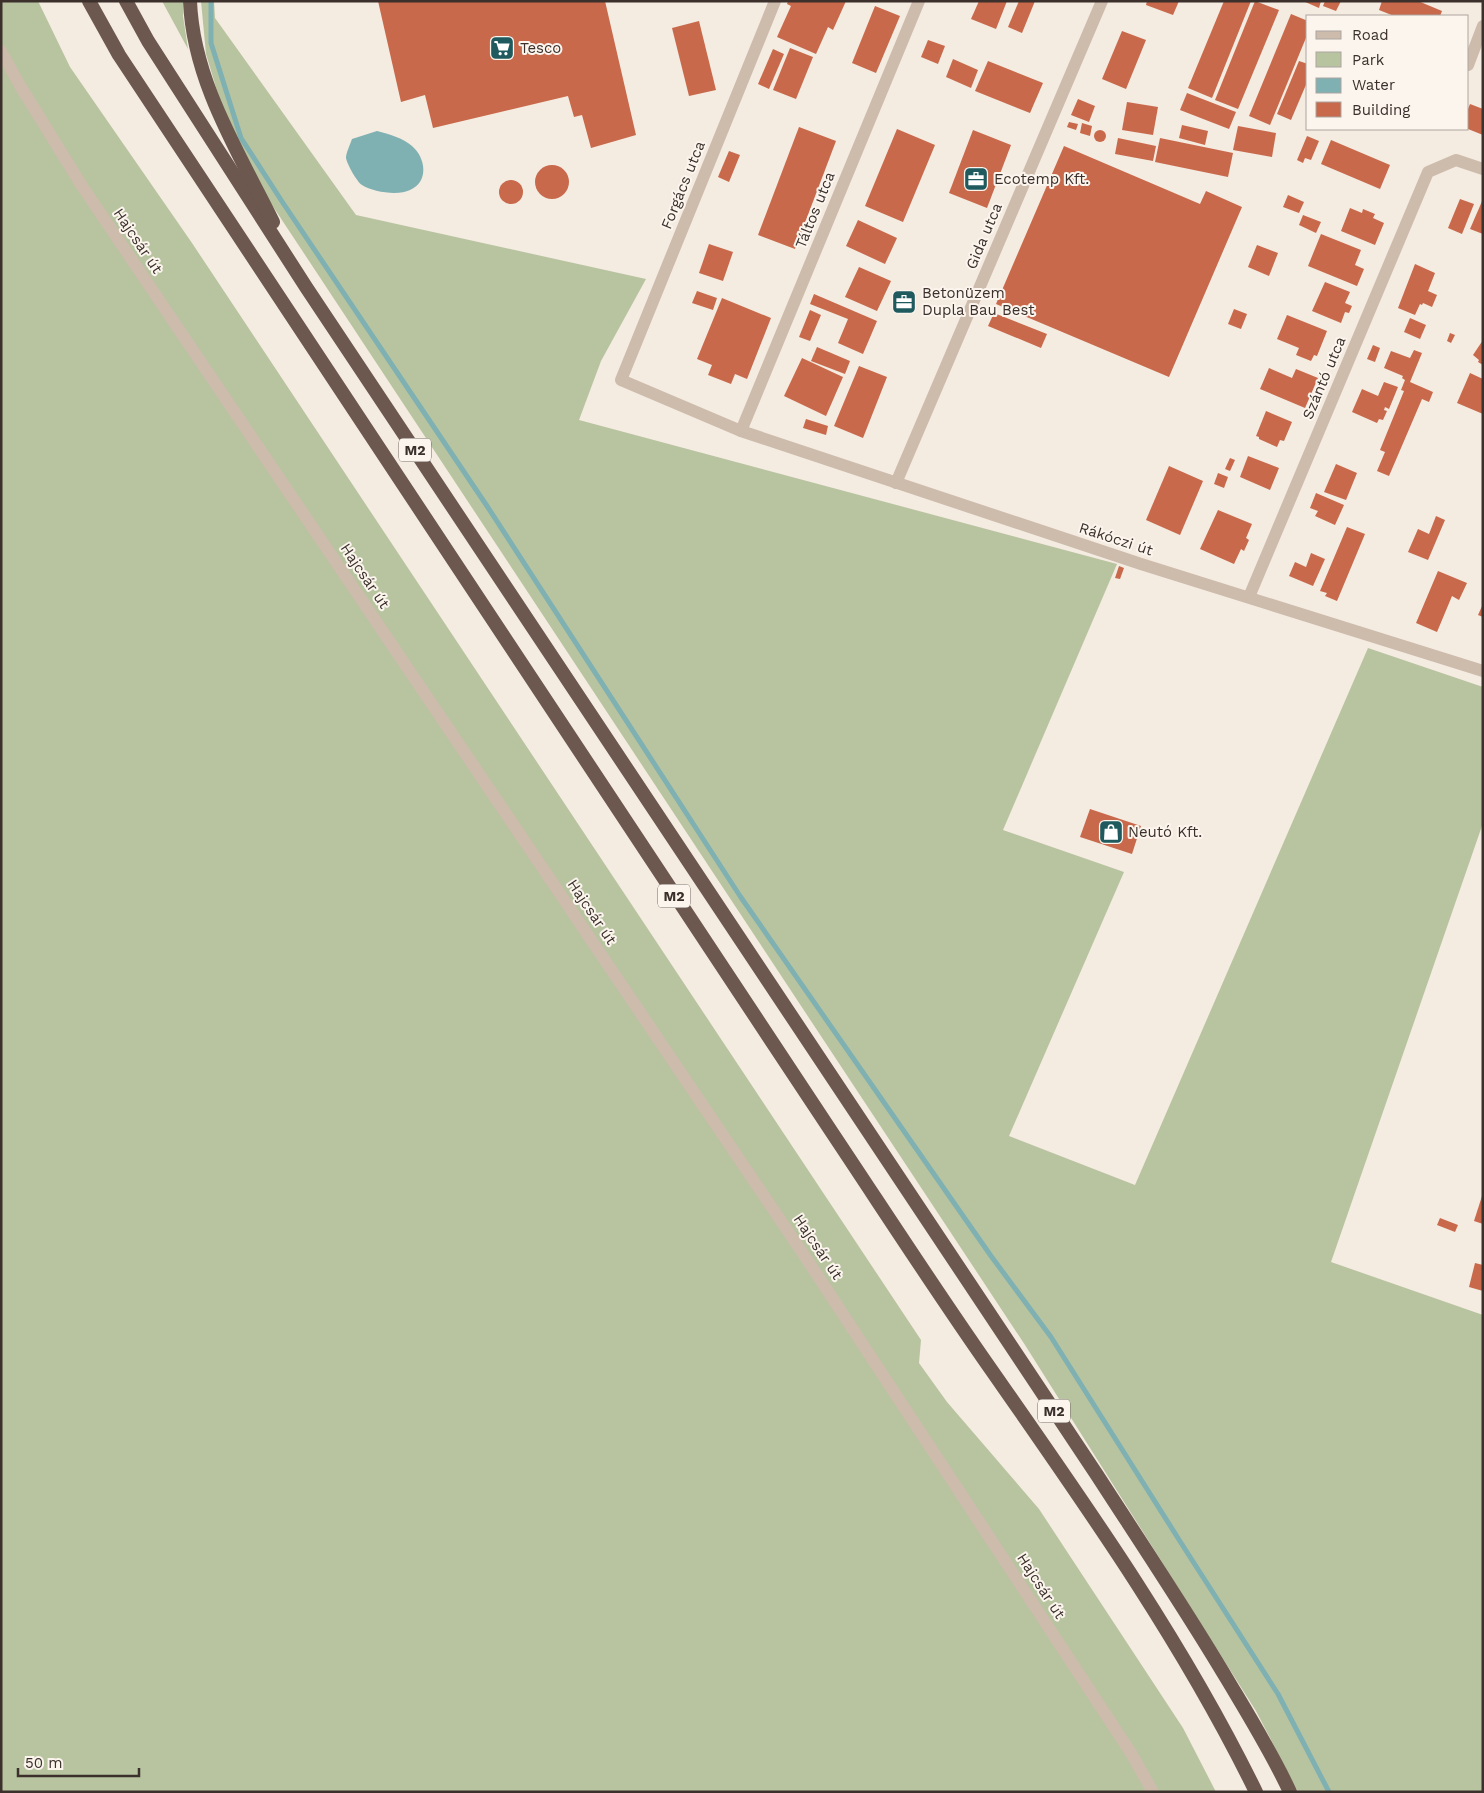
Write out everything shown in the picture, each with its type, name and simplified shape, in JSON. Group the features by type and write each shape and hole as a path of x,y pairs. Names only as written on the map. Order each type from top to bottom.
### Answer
{"highway":[{"name":"M2","path":"89,1 120,55 536,688 986,1363 1075,1489 1178,1649 1224,1729 1256,1792"},
{"name":"M2","path":"126,1 148,41 306,288 1102,1483 1200,1635 1263,1740 1290,1792"},
{"path":"190,1 197,47 217,110 306,288"}],"street":[{"name":"Forgács utca","path":"621,380 775,1"},
{"name":"Táltos utca","path":"741,431 919,1"},
{"name":"Gida utca","path":"896,483 1102,1"},
{"path":"1469,62 1483,26"},
{"name":"Hajcsár út","path":"1,51 19,84 82,186 803,1253 1126,1745 1153,1792"},
{"name":"Szántó utca","path":"1249,597 1428,172 1456,160 1483,169"},
{"name":"Rákóczi út","path":"621,380 741,431 1142,564 1483,671"}],"green space":[{"path":"1,1 38,1 70,67 192,243 921,1340 919,1363 947,1402 1039,1509 1183,1728 1216,1792 1,1792"},
{"path":"162,1 183,1 183,16 188,49"},
{"path":"201,1 214,1 215,18 356,215 646,279 601,361 579,420 1117,564 1003,830 1124,872 1009,1136 1135,1185 1368,648 1483,687 1483,823 1331,1262 1483,1315 1483,1792 1298,1792 1256,1711 1025,1345 241,158 206,54"}],"water":[{"path":"377,131 408,143 417,151 423,163 423,176 416,186 410,190 399,193 372,190 362,185 350,168 346,158 352,139"}],"building":[{"name":"Tesco","path":"378,1 605,1 636,135 591,148 582,115 574,117 568,96 433,128 425,95 401,102"},
{"path":"788,1 846,1 833,30 828,27 816,54 777,37 791,6 787,4"},
{"path":"979,1 1007,1 996,29 971,19"},
{"path":"1019,1 1035,1 1022,33 1008,27"},
{"path":"1147,1 1179,1 1173,15 1146,5"},
{"path":"1224,1 1251,1 1212,98 1188,88"},
{"path":"1255,1 1279,10 1238,109 1215,100"},
{"path":"1303,1 1321,1 1319,8"},
{"path":"1325,1 1341,1 1336,11 1323,6"},
{"path":"1382,1 1418,1 1442,11 1440,15 1392,15 1379,10"},
{"path":"875,6 900,16 876,73 852,63"},
{"path":"1291,14 1306,20 1306,38 1270,125 1249,116"},
{"path":"699,21 716,90 689,96 672,28"},
{"path":"1122,31 1146,40 1126,89 1102,79"},
{"path":"928,40 945,46 938,64 921,57"},
{"path":"790,48 813,57 796,99 773,90"},
{"path":"773,49 784,54 769,89 758,84"},
{"path":"953,59 978,70 971,88 946,77"},
{"path":"988,61 1043,83 1030,113 975,91"},
{"path":"1299,61 1306,63 1306,85 1291,120 1277,114"},
{"path":"1187,93 1236,112 1229,129 1180,110"},
{"path":"1078,99 1095,106 1089,122 1071,115"},
{"path":"1127,102 1158,107 1153,135 1122,130"},
{"path":"1470,104 1483,109 1483,135 1469,129"},
{"path":"1069,122 1078,124 1076,130 1067,127"},
{"path":"1082,123 1092,126 1090,136 1080,133"},
{"path":"1182,125 1208,131 1205,145 1179,138"},
{"path":"1238,126 1276,133 1272,157 1233,150"},
{"path":"799,127 836,141 795,249 758,235"},
{"path":"897,129 935,145 903,222 865,206"},
{"path":"973,130 1011,145 987,208 949,193"},
{"path":"1102,130 1105,131 1105,141 1098,142 1095,141 1094,134 1095,131"},
{"path":"1307,136 1319,141 1311,160 1305,158 1303,163 1297,160"},
{"path":"1118,138 1156,146 1153,161 1115,154"},
{"path":"1160,138 1233,153 1228,177 1155,162"},
{"path":"1331,140 1390,165 1380,189 1321,164"},
{"path":"1064,146 1200,204 1206,191 1242,207 1169,377 996,304"},
{"path":"729,151 740,155 729,182 718,177"},
{"path":"552,165 559,166 564,170 568,175 568,189 564,194 559,198 552,199 545,198 540,194 536,189 535,182 536,175 540,170 545,166"},
{"path":"511,180 520,183 523,192 520,201 511,204 502,201 499,192 502,183"},
{"path":"1288,195 1304,202 1299,213 1283,207"},
{"path":"1460,199 1474,204 1462,234 1448,228"},
{"path":"1483,199 1483,234 1470,229"},
{"path":"1350,208 1362,213 1363,209 1375,214 1373,218 1384,223 1375,245 1341,231"},
{"path":"1303,215 1321,222 1316,233 1299,225"},
{"path":"858,220 897,238 885,264 846,246"},
{"path":"1321,234 1361,250 1355,265 1364,269 1357,286 1308,266"},
{"path":"709,244 733,252 723,281 699,273"},
{"path":"1257,245 1278,253 1269,276 1248,267"},
{"path":"1415,264 1435,273 1428,291 1437,295 1432,307 1423,303 1422,305 1420,304 1415,315 1398,308"},
{"path":"859,267 891,281 877,311 845,297"},
{"path":"1325,282 1350,292 1345,303 1352,306 1349,313 1345,312 1341,323 1312,311"},
{"path":"697,291 717,298 713,310 692,303"},
{"path":"814,294 877,321 863,354 838,343 848,319 810,304"},
{"path":"722,298 771,318 747,379 735,374 731,384 708,375 712,365 697,359"},
{"path":"1234,309 1247,314 1241,329 1228,324"},
{"path":"810,310 821,315 810,341 799,337"},
{"path":"994,313 1047,334 1041,348 988,326"},
{"path":"1287,315 1327,331 1317,356 1314,355 1311,361 1296,355 1299,348 1277,339"},
{"path":"1410,318 1426,325 1420,339 1404,332"},
{"path":"1450,333 1455,335 1451,343 1447,341"},
{"path":"1483,340 1483,365 1473,355"},
{"path":"1373,345 1380,348 1375,362 1367,359"},
{"path":"817,347 850,361 845,374 811,361"},
{"path":"1414,350 1422,353 1410,382 1433,392 1429,402 1422,399 1389,476 1377,471 1385,452 1380,450 1404,391 1401,390 1405,380 1402,378 1403,376 1384,368 1391,351 1410,358"},
{"path":"802,358 843,377 826,416 784,396"},
{"path":"859,366 887,377 863,438 834,426"},
{"path":"1269,368 1292,378 1296,369 1318,378 1305,408 1260,389"},
{"path":"1470,373 1483,379 1483,414 1457,403"},
{"path":"1384,382 1398,387 1389,409 1385,407 1384,410 1387,411 1383,420 1379,419 1377,423 1352,412 1362,389 1378,396"},
{"path":"1266,411 1292,422 1284,441 1280,440 1277,447 1256,436"},
{"path":"806,419 828,426 826,435 803,428"},
{"path":"1248,456 1279,468 1270,490 1240,477"},
{"path":"1230,458 1235,460 1230,471 1225,469"},
{"path":"1336,464 1357,473 1346,500 1324,492"},
{"path":"1169,466 1203,481 1180,535 1146,520"},
{"path":"1218,473 1228,477 1224,488 1214,484"},
{"path":"1316,493 1344,505 1335,525 1315,516 1318,511 1310,508"},
{"path":"1218,510 1252,524 1246,538 1249,540 1244,551 1241,549 1234,564 1200,549"},
{"path":"1436,516 1445,520 1428,560 1408,552 1418,529 1429,534"},
{"path":"1347,527 1365,534 1337,601 1325,596 1327,593 1320,591"},
{"path":"1311,553 1325,559 1313,586 1289,576 1295,562 1306,567"},
{"path":"1119,566 1124,568 1120,579 1115,578"},
{"path":"1438,571 1467,583 1459,600 1452,596 1437,632 1416,623"},
{"path":"1483,604 1483,617 1478,615"},
{"name":"Neutó Kft.","path":"1090,809 1141,826 1132,854 1080,837"},
{"path":"1483,1196 1483,1224 1474,1221"},
{"path":"1440,1218 1458,1225 1455,1232 1437,1225"},
{"path":"1475,1263 1483,1265 1483,1291 1469,1287"}],"waterway":[{"path":"211,1 211,43 241,138 487,506 740,896 991,1256 1051,1337 1278,1694 1329,1792"}],"place":[{"name":"Tesco","path":"502,48"},
{"name":"Ecotemp Kft.","path":"976,179"},
{"name":"Betonüzem Dupla Bau Best","path":"904,302"},
{"name":"Neutó Kft.","path":"1111,832"}]}
